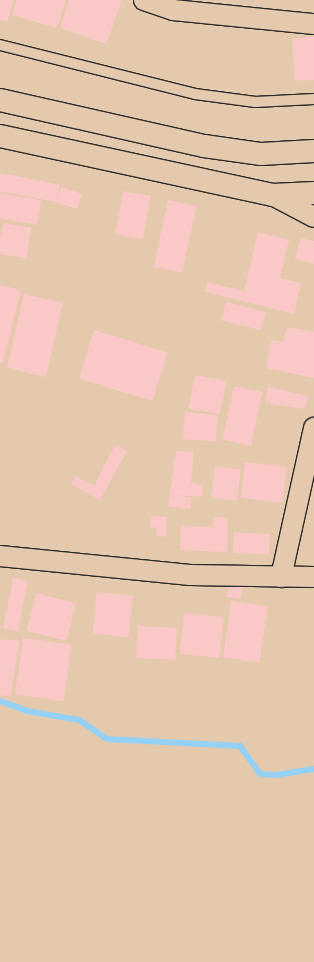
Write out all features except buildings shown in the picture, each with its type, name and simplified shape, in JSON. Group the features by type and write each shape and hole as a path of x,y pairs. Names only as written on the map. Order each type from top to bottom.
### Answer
{"street":[{"path":"144,0 173,10 314,24"},
{"path":"0,100 204,146 261,154 314,151"},
{"path":"0,136 272,195 314,193"},
{"path":"272,195 314,217"},
{"path":"280,577 314,428"},
{"path":"0,556 190,575 314,577"}],"lane":[{"path":"0,45 195,94 255,102 314,99"}],"waterway":[{"path":"0,701 27,711 79,720 107,739 240,746 260,774 276,775 314,769"}]}
